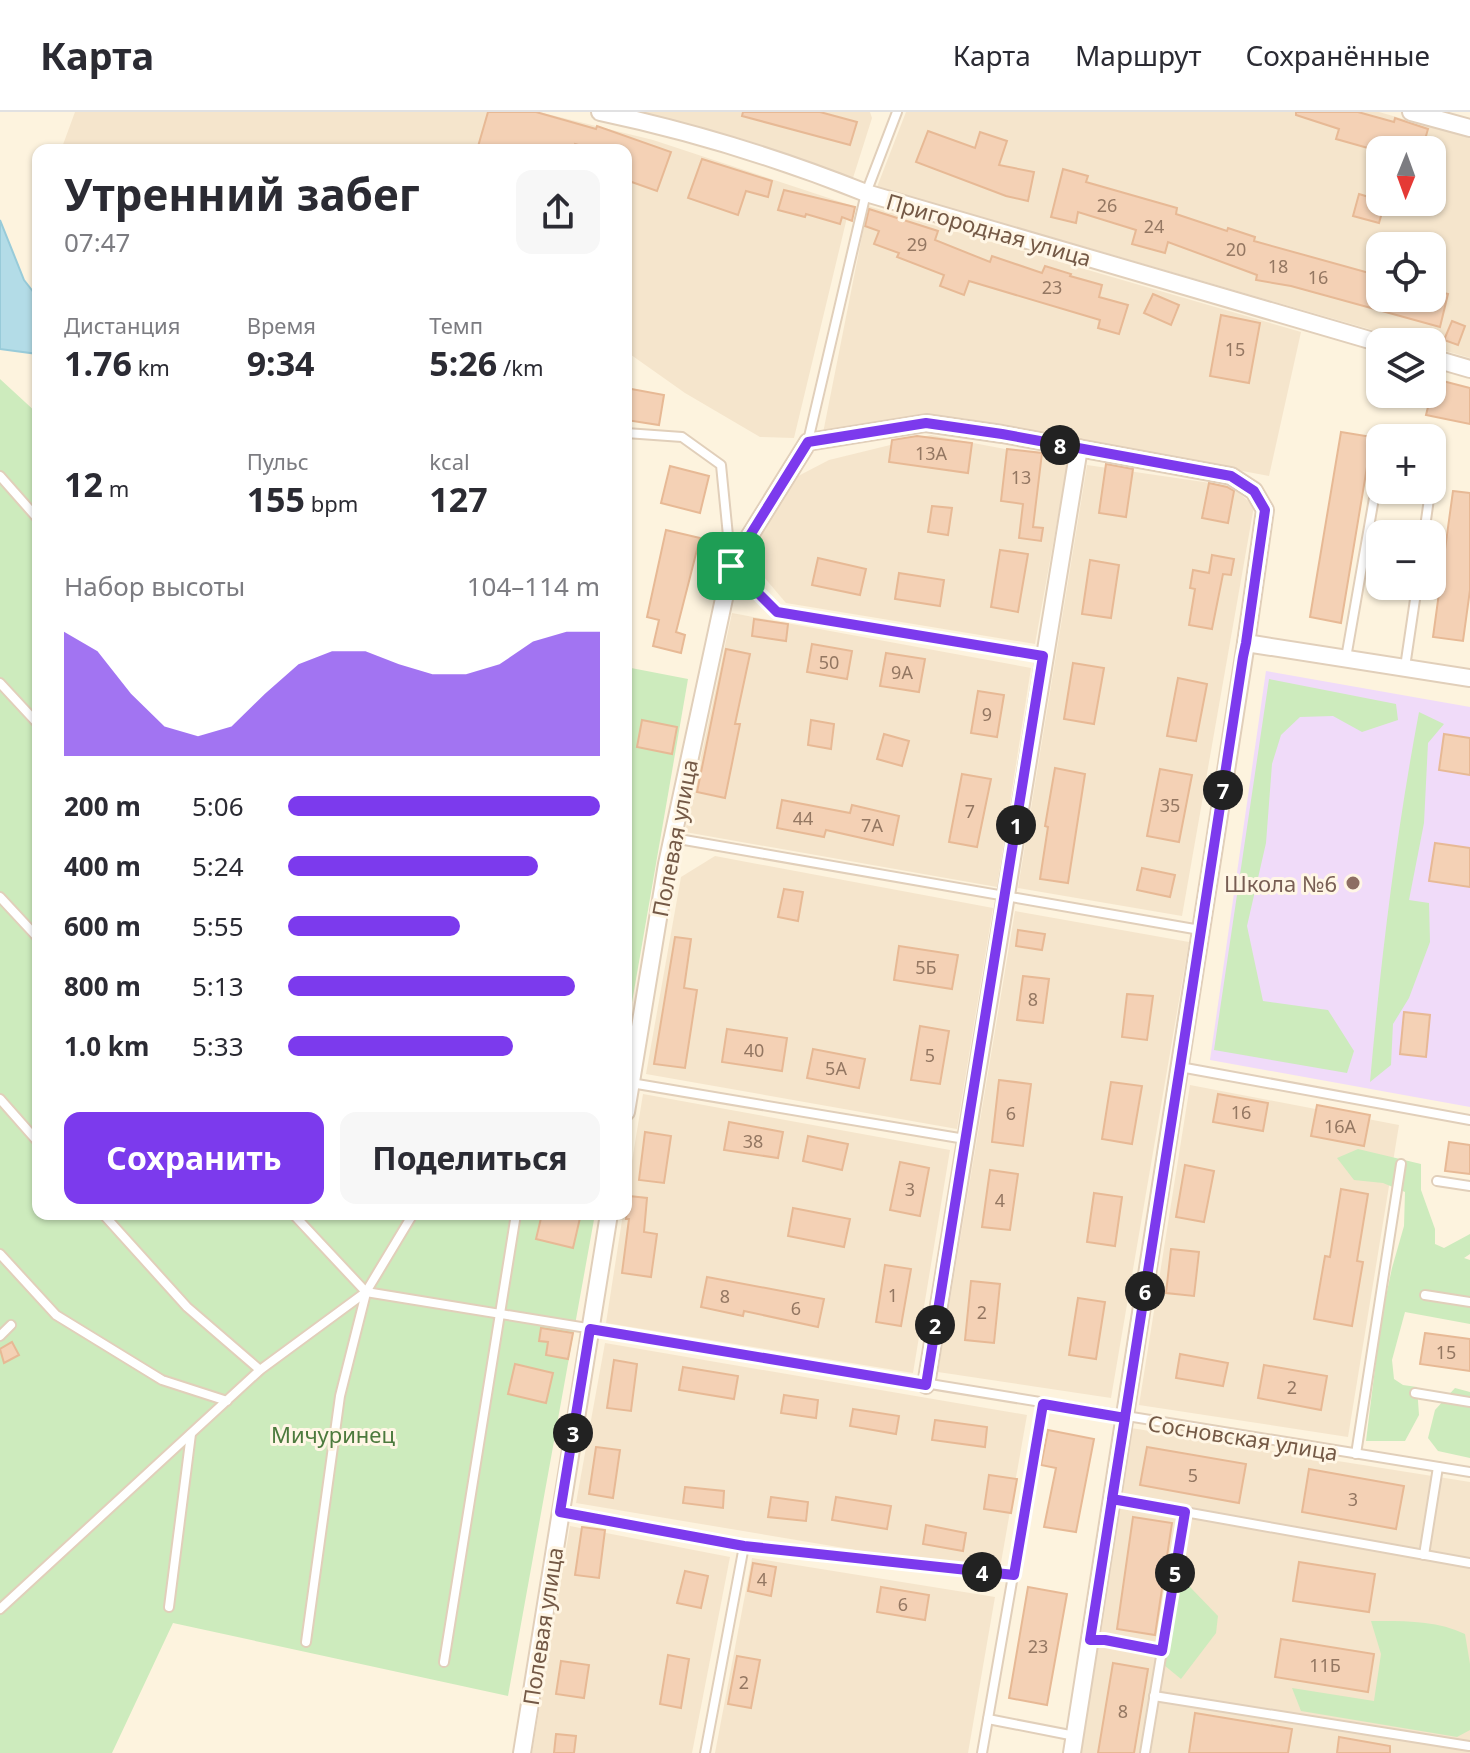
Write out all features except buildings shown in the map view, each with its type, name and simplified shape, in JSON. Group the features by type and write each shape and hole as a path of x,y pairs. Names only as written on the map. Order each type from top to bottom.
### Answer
{"street":[{"name":"Пригородная улица","path":"600,112 812,171 866,193 1366,339"},
{"path":"1411,112 1470,128"},
{"path":"1446,362 1470,369"},
{"path":"808,442 926,423 1231,476 1254,491 1265,510 1073,1745"},
{"name":"Полевая улица","path":"632,1077 673,838 731,566 808,442"},
{"path":"926,1385 1079,448"},
{"path":"1246,643 1470,678"},
{"name":"Полевая улица","path":"522,1753 608,1220"}],"lane":[{"path":"808,442 866,193 897,112"},
{"path":"632,433 682,437 721,465 731,566 777,612 1043,656"},
{"path":"0,476 32,512"},
{"path":"1346,659 1373,504"},
{"path":"1405,668 1415,600"},
{"path":"0,683 32,718"},
{"path":"673,838 1201,930"},
{"path":"0,897 32,932"},
{"path":"1180,1067 1470,1120"},
{"path":"632,1083 965,1139"},
{"path":"0,1099 32,1135"},
{"path":"1356,1454 1401,1164"},
{"path":"1437,1181 1470,1186"},
{"path":"108,1220 187,1307 260,1370"},
{"path":"299,1220 366,1292"},
{"path":"306,1642 340,1396 366,1292 409,1220"},
{"path":"444,1662 515,1220"},
{"path":"0,1254 56,1315 162,1380 227,1401"},
{"path":"0,1609 260,1370 366,1292"},
{"name":"Сосновская улица","path":"366,1292 1470,1472"},
{"path":"1425,1295 1470,1302"},
{"path":"0,1336 11,1325"},
{"path":"1415,1393 1470,1402"},
{"path":"982,1753 1043,1404"},
{"path":"169,1607 191,1434"},
{"path":"1424,1555 1438,1467"},
{"path":"1112,1499 1470,1563"},
{"path":"560,1512 744,1546 1014,1575"},
{"path":"1145,1753 1185,1512"},
{"path":"705,1753 744,1546"},
{"path":"1090,1640 1162,1651"},
{"path":"1154,1696 1470,1744 1468,1753"},
{"path":"988,1719 1073,1745"}],"shaded area":[{"path":"75,112 539,112 653,140 850,205 794,438 760,437 685,393 632,356 632,144 63,144"},
{"path":"631,112 870,112 872,118 853,178"},
{"path":"906,112 1379,112 1470,138 1470,358 1446,351 1446,328 1366,328 877,187"},
{"path":"868,206 1301,332 1269,476 962,418 906,420 823,433"},
{"path":"931,435 1068,461 1035,644 786,603 747,557 777,487 829,460"},
{"path":"1087,465 1231,486 1254,506 1182,916 1018,888"},
{"path":"732,613 1031,668 997,887 685,832"},
{"name":"Школа №6","path":"1266,671 1470,707 1470,1107 1210,1060"},
{"path":"715,856 993,908 957,1129 646,1074 681,877"},
{"path":"1015,911 1189,942 1111,1398 938,1372"},
{"path":"1190,1085 1399,1125 1348,1437 1139,1405"},
{"path":"643,1094 950,1150 913,1373 606,1323 622,1220 632,1220 632,1161"},
{"path":"605,1343 1027,1415 999,1574 576,1503"},
{"path":"1131,1428 1470,1482 1470,1753 1080,1753"},
{"path":"570,1526 730,1557 692,1753 532,1753"},
{"path":"752,1558 995,1597 968,1753 715,1753"}],"green space":[{"name":"Мичуринец","path":"0,379 32,408 32,1220 594,1220 508,1696 173,1623 112,1753 0,1753"},
{"path":"632,668 688,679 632,1002"},
{"path":"1269,679 1396,704 1398,720 1362,732 1333,716 1300,717 1281,735 1272,764 1266,843 1247,926 1263,1001 1328,1010 1354,1051 1347,1073 1214,1050"},
{"path":"1419,712 1444,724 1428,743 1424,823 1409,900 1429,903 1430,942 1409,998 1393,1024 1391,1065 1370,1082 1390,896"},
{"path":"1358,1149 1421,1164 1421,1190 1435,1229 1435,1244 1444,1248 1470,1234 1470,1254 1464,1258 1470,1260 1470,1324 1405,1312 1392,1360 1394,1379 1403,1385 1417,1387 1419,1415 1405,1441 1366,1441 1381,1320 1404,1226 1405,1192 1383,1183 1354,1180 1337,1158"},
{"path":"1455,1388 1470,1392 1470,1458 1438,1451 1428,1438 1435,1410"},
{"path":"1190,1587 1218,1616 1216,1633 1181,1679 1153,1656 1167,1590"},
{"path":"1371,1621 1431,1624 1465,1634 1470,1664 1470,1730 1457,1737 1301,1711 1292,1688 1374,1701 1381,1654"}],"water":[{"path":"0,220 24,280 32,290 32,353 0,349"}],"place":[{"name":"Школа №6","path":"1353,883"}],"route":[{"path":"731,566 777,612 1043,656 926,1385 590,1329 560,1512 744,1546 1014,1575 1043,1404 1125,1418 1112,1499 1185,1512 1162,1651 1090,1640 1099,1578 1112,1499 1180,1067 1243,657 1246,643 1265,510 1254,491 1231,476 926,423 808,442 731,566"}]}
